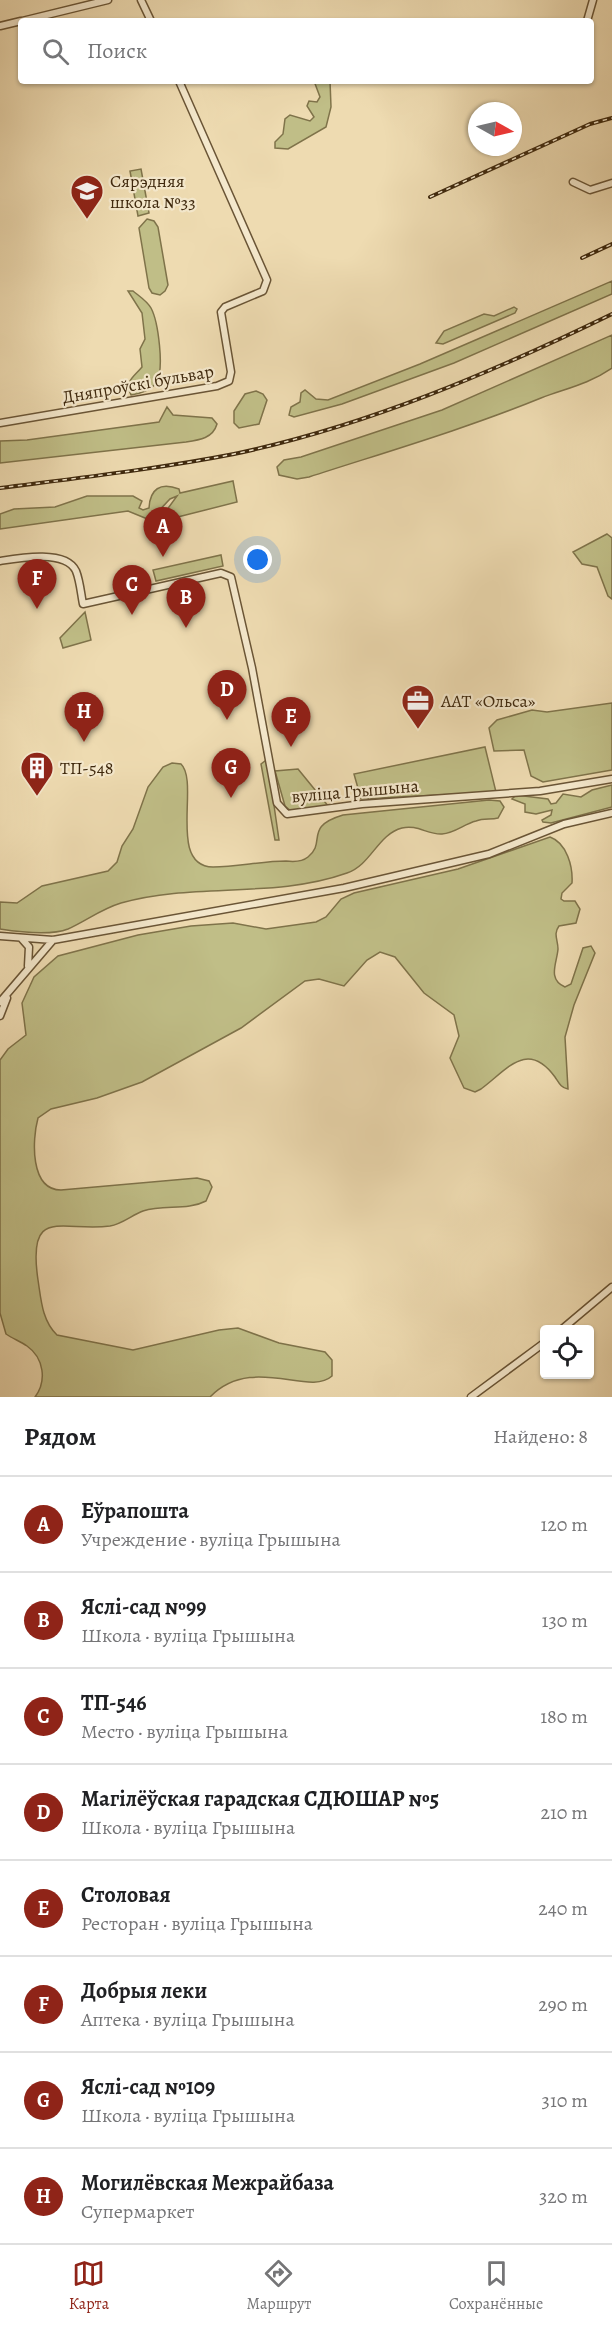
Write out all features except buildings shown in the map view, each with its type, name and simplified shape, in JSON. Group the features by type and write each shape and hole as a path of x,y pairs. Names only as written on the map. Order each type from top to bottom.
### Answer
{"street":[{"path":"33,18 108,0"},
{"path":"141,0 150,18"},
{"path":"588,18 593,0"},
{"path":"0,26 18,22"},
{"name":"Дняпроўскі бульвар","path":"0,423 224,385 229,381 231,372 221,312 225,307 263,291 267,285 180,84"},
{"path":"573,182 590,190 612,183"},
{"name":"вуліца Грышына","path":"0,561 31,555 54,558 71,566 75,570 83,604 227,574 231,577 252,668 278,803 287,814 362,804 540,791 612,779"},
{"path":"0,936 53,940 344,888 489,854 564,824 612,813"},
{"path":"20,938 29,947 28,968"},
{"path":"0,1002 53,940"},
{"path":"0,1016 10,992"},
{"path":"566,1325 612,1287"},
{"path":"471,1397 540,1346"}],"shaded area":[{"path":"315,84 330,84 331,107 326,127 288,149 275,148 275,142 283,134 285,119 290,115 310,121 314,117 307,106 309,101 317,102 320,97"},
{"path":"141,169 149,213 138,216 130,171"},
{"path":"147,219 154,221 158,227 168,285 160,295 152,293 149,288 139,228"},
{"path":"612,281 612,294 454,363 342,404 294,417 289,415 291,407 300,402 301,393 305,390 316,399 328,400 420,364"},
{"path":"128,291 133,291 145,301 154,314 160,357 159,377 156,383 145,391 131,395 129,383 142,367 140,349 145,339 142,313"},
{"path":"514,307 517,309 515,313 443,344 436,343 444,331 484,314 494,316"},
{"path":"612,335 612,368 585,382 454,430 309,477 297,479 279,475 277,467 284,460 301,457 442,410"},
{"path":"256,391 263,394 267,400 259,424 239,428 234,423 234,411 245,394"},
{"path":"167,407 173,415 212,418 217,424 209,435 191,441 0,463 0,441 27,440 159,422"},
{"path":"233,481 237,502 158,522 177,496 170,499 150,520 128,511 0,529 0,514 14,509 55,507 87,496 133,496 142,501 139,508 143,510 149,508 151,496 161,487 179,489 180,493"},
{"path":"607,534 612,538 612,599 608,596 597,567 582,564 573,552"},
{"path":"221,555 223,566 156,581 153,570"},
{"path":"85,612 91,640 63,648 60,638"},
{"path":"612,703 612,770 543,782 531,776 524,750 494,751 489,728 497,720 532,710 547,712"},
{"path":"485,747 496,792 361,799 354,774"},
{"path":"265,761 268,764 279,840 275,840 261,764"},
{"path":"172,763 181,764 186,774 188,839 191,853 199,863 213,867 303,860 316,846 319,830 323,825 343,815 489,800 500,801 504,807 498,818 472,822 447,833 437,834 413,827 394,831 355,869 319,881 291,886 177,893 149,897 121,903 61,931 44,933 0,929 0,902 17,903 42,886 108,871 117,862 122,846 133,829 148,787 163,767"},
{"path":"298,769 329,807 292,812 285,806 275,771"},
{"path":"612,785 612,807 551,823 542,820 551,815 552,810 536,814 525,812 525,804 512,799 516,795 548,799 551,804 556,803 563,794 581,797 592,790"},
{"path":"550,837 561,844 565,850 571,870 572,883 562,893 561,899 575,901 580,909 576,923 559,926 557,929 558,949 554,970 559,984 565,987 571,984 583,948 591,946 595,953 574,1005 565,1037 568,1089 560,1085 545,1066 535,1060 526,1059 508,1067 475,1092 464,1088 450,1058 459,1036 454,1015 424,993 395,957 380,952 367,960 344,986 319,979 305,981 241,1028 142,1082 97,1098 51,1109 38,1118 34,1150 36,1162 43,1182 51,1188 61,1190 197,1178 209,1181 212,1187 206,1201 199,1204 151,1209 110,1226 51,1227 43,1232 38,1241 36,1256 38,1280 45,1316 57,1335 133,1350 219,1330 238,1328 279,1343 325,1352 332,1360 332,1376 322,1381 309,1382 261,1377 244,1379 226,1385 210,1397 35,1397 41,1384 40,1363 33,1351 6,1334 0,1313 0,1060 8,1049 26,1035 22,1003 34,977 58,956 138,935 191,926 233,923 266,929 316,922 326,917 341,899 354,893 458,869"}],"railway":[{"path":"430,197 590,124 612,118"},
{"path":"582,258 612,244"},
{"path":"0,488 117,473 234,454 332,429 474,377 612,314"}],"place":[{"name":"Сярэдняя школа №33","path":"87,220"},
{"name":"Еўрапошта","path":"163,557"},
{"name":"Добрыя леки","path":"37,609"},
{"name":"ТП-546","path":"132,615"},
{"name":"Яслі-сад №99","path":"186,628"},
{"name":"Магілёўская гарадская СДЮШАР №5","path":"227,720"},
{"name":"ААТ «Ольса»","path":"418,730"},
{"name":"Могилёвская Межрайбаза","path":"84,742"},
{"name":"Столовая","path":"291,747"},
{"name":"ТП-548","path":"37,797"},
{"name":"Яслі-сад №109","path":"231,798"}]}
